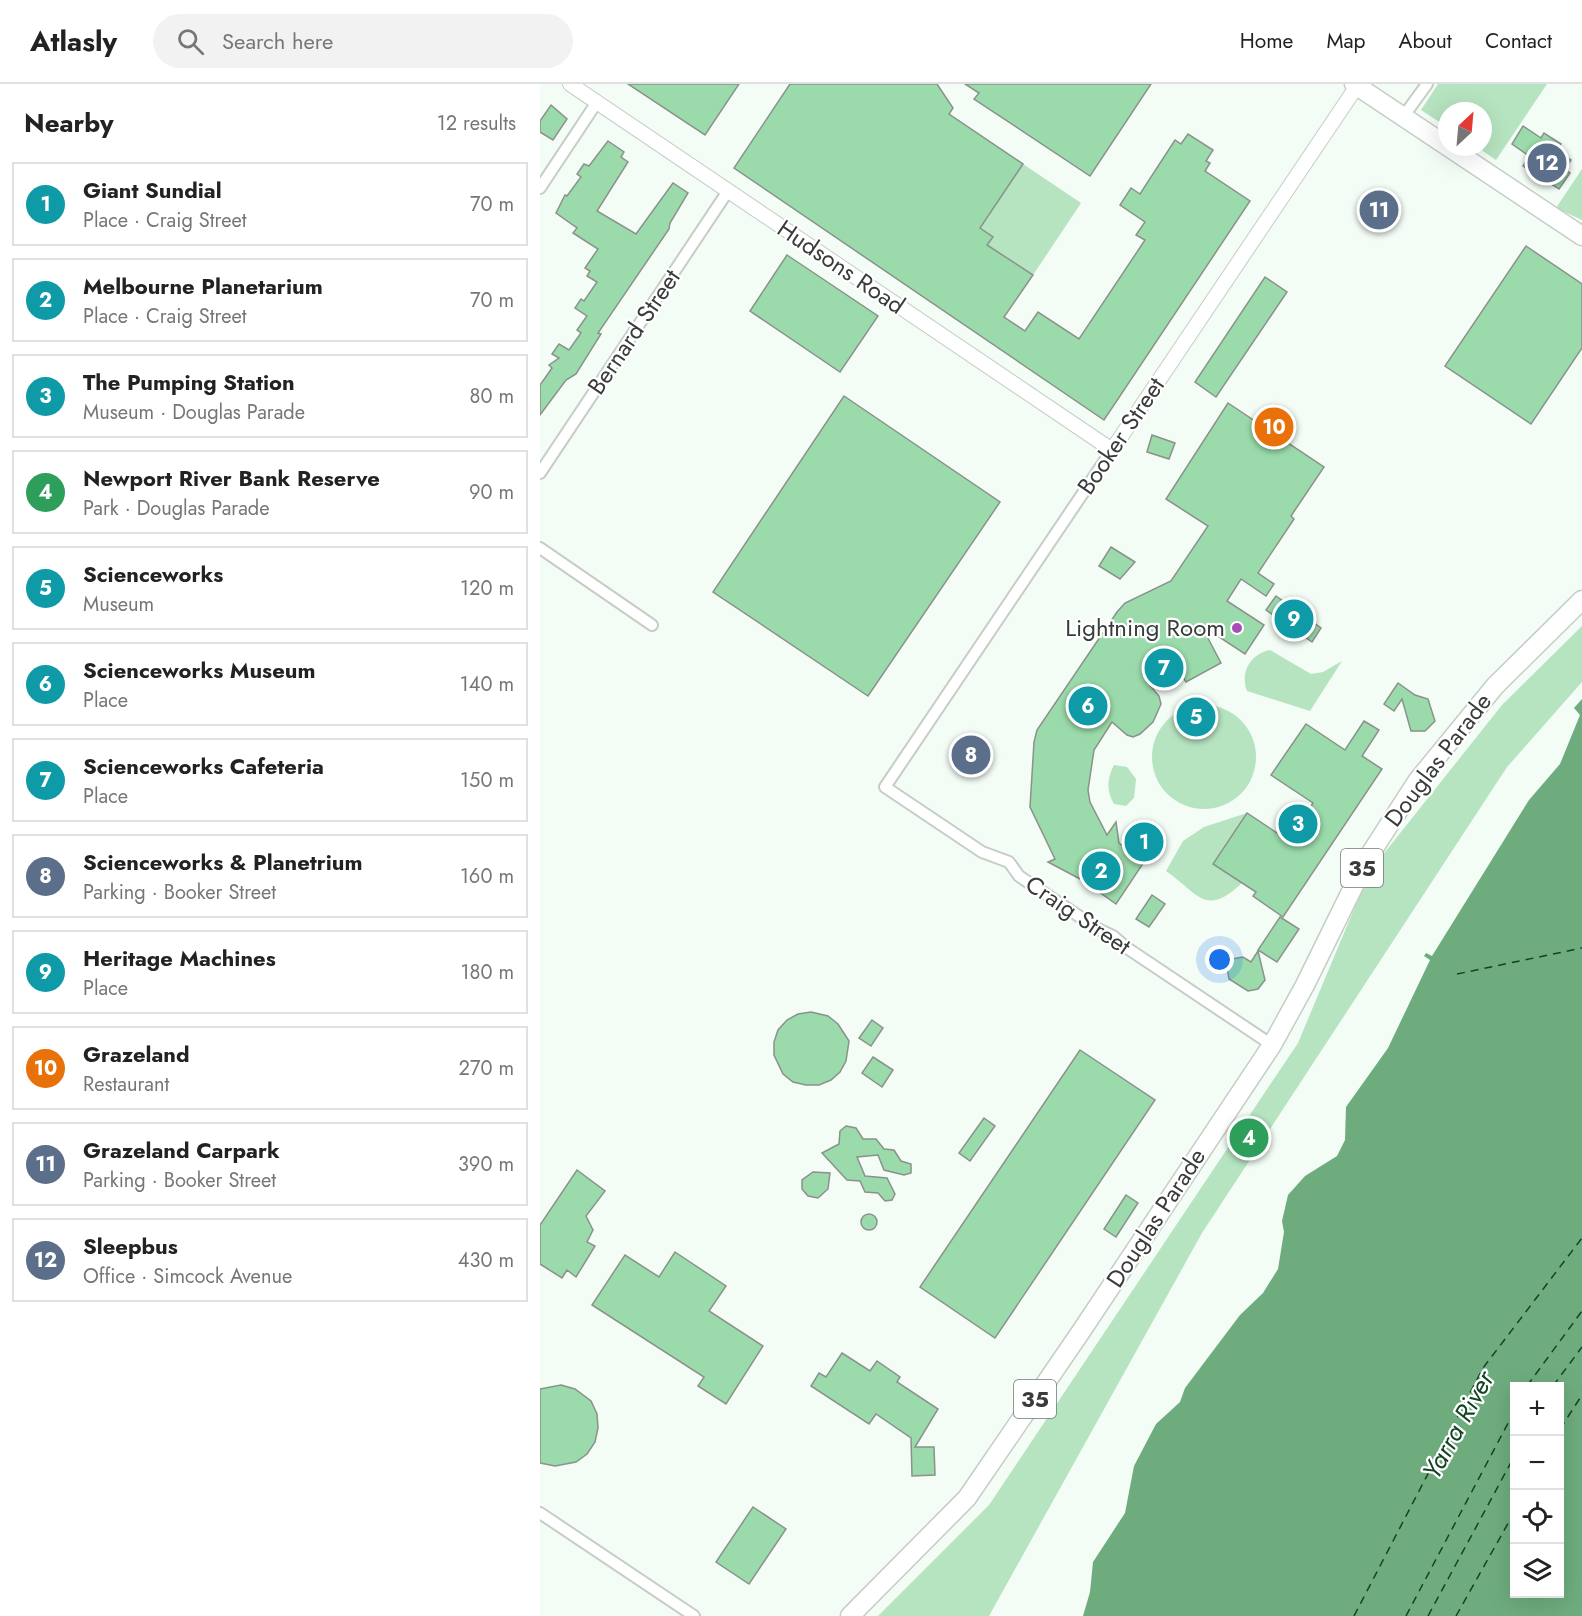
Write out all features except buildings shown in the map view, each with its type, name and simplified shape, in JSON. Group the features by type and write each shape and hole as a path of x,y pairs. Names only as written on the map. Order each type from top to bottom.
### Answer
{"main road":[{"path":"1355,85 1578,232"},
{"name":"Douglas Parade","path":"850,1616 967,1498 1272,1045 1367,859 1393,816 1449,740 1495,686 1582,600"}],"street":[{"name":"Hudsons Road","path":"570,84 1112,450"},
{"path":"1403,117 1427,84"},
{"name":"Booker Street","path":"885,787 1355,85"},
{"path":"540,188 597,102"},
{"name":"Bernard Street","path":"540,473 728,191"},
{"path":"540,548 652,625"},
{"name":"Craig Street","path":"885,787 982,852 1009,862 1019,876 1098,929 1113,936 1127,948 1272,1045"},
{"path":"540,1513 694,1616"}],"shaded area":[{"path":"1438,84 1547,84 1496,160 1490,156 1492,156 1492,102 1438,102 1438,121 1421,110"},
{"path":"1023,164 1081,203 1033,275 987,245 993,237 980,228"},
{"path":"1582,169 1582,220 1556,208"},
{"path":"1582,626 1582,682 1507,767 1202,1233 989,1616 878,1616 989,1505 1298,1043 1370,871 1502,705"},
{"path":"1270,650 1311,674 1323,672 1342,661 1310,711 1247,691 1245,678 1248,665 1257,656"},
{"path":"1204,705 1224,709 1241,720 1252,737 1256,757 1252,777 1241,794 1224,805 1204,809 1184,805 1167,794 1156,777 1152,757 1156,737 1167,720 1184,709"},
{"path":"1114,765 1127,767 1136,779 1134,798 1126,806 1114,804 1110,794 1109,780"},
{"path":"1247,813 1213,863 1242,883 1229,893 1219,899 1202,898 1166,871 1183,841 1204,827"}],"water":[{"name":"Yarra River","path":"1582,699 1582,1616 1083,1616 1090,1592 1093,1562 1125,1513 1134,1466 1156,1424 1180,1402 1185,1388 1240,1315 1263,1293 1278,1269 1284,1232 1282,1221 1288,1195 1305,1176 1337,1156 1345,1140 1346,1107 1388,1048 1430,960 1424,956 1426,953 1432,956 1529,800 1560,764 1580,715 1574,708"}],"ferry route":[{"path":"1457,974 1582,948"},
{"path":"1354,1616 1483,1368 1582,1238"},
{"path":"1530,1382 1582,1311"},
{"path":"1556,1382 1582,1347"},
{"path":"1564,1423 1582,1395"},
{"path":"1406,1616 1510,1419"},
{"path":"1428,1616 1510,1464"},
{"path":"1456,1616 1510,1520"}],"place":[{"name":"Sleepbus","path":"1547,163"},
{"name":"Grazeland Carpark","path":"1379,210"},
{"name":"Grazeland","path":"1274,427"},
{"name":"Heritage Machines","path":"1294,619"},
{"name":"Lightning Room","path":"1237,628"},
{"name":"Scienceworks Cafeteria","path":"1164,668"},
{"name":"Scienceworks Museum","path":"1088,706"},
{"name":"Scienceworks","path":"1196,717"},
{"name":"Scienceworks & Planetrium","path":"971,755"},
{"name":"The Pumping Station","path":"1298,824"},
{"name":"Giant Sundial","path":"1144,842"},
{"name":"Melbourne Planetarium","path":"1101,871"},
{"name":"Newport River Bank Reserve","path":"1249,1138"}]}
